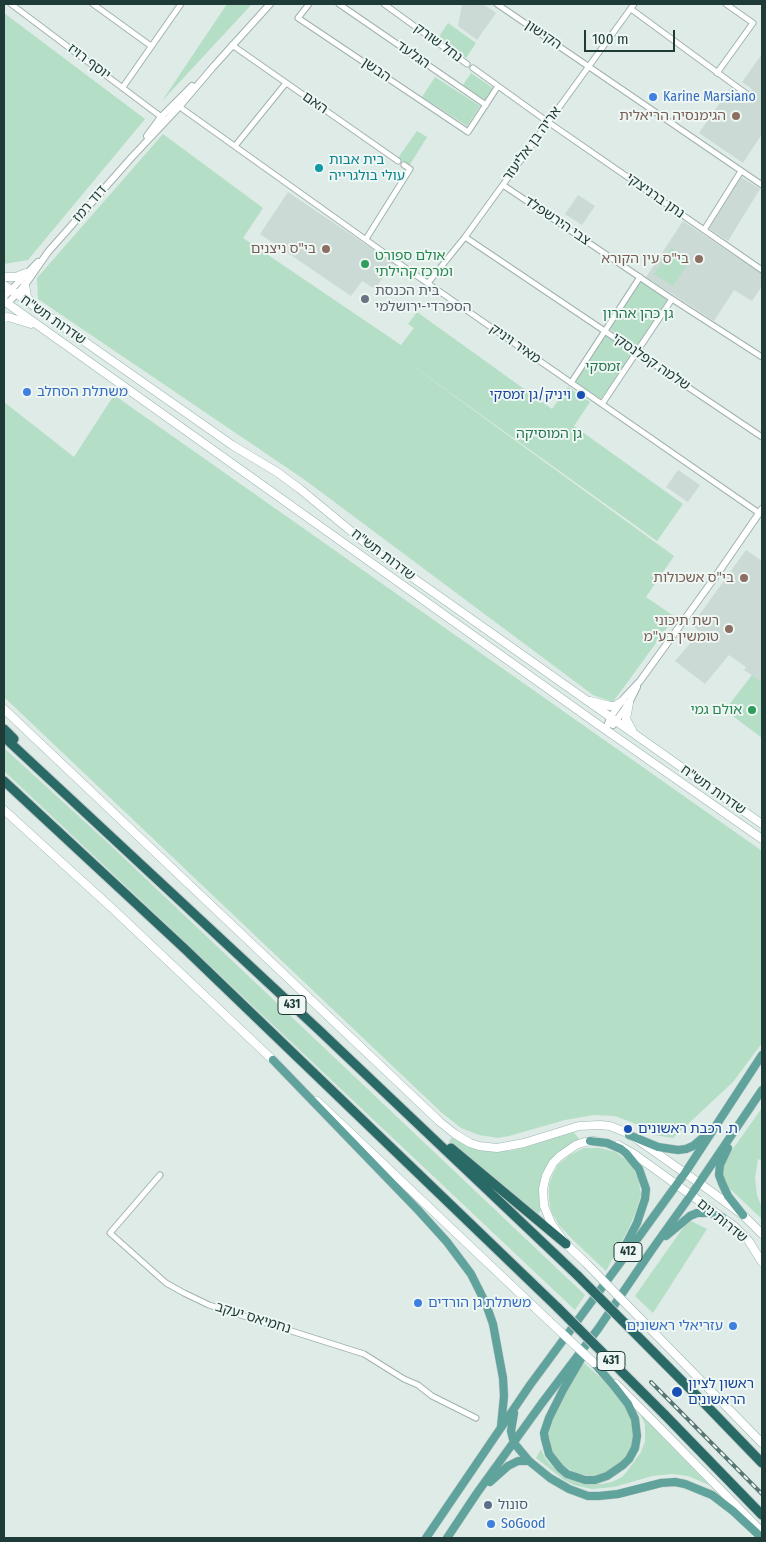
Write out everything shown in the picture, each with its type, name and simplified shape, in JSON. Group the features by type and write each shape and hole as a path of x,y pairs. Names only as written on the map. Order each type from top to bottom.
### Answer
{"highway":[{"path":"4,729 103,828"},
{"name":"431","path":"4,737 578,1276 762,1463"},
{"name":"431","path":"4,782 186,950 558,1308 762,1515"},
{"path":"4,785 43,818"},
{"path":"401,1108 513,1198 566,1244"}],"main road":[{"path":"4,277 16,277 26,274"},
{"path":"25,285 27,297 37,309"},
{"name":"שדרות תש\"ח","path":"10,290 232,445 277,472 375,551 762,824"},
{"name":"שדרות תש\"ח","path":"5,302 762,839"},
{"path":"4,318 8,317 38,326"},
{"path":"585,700 610,706 625,703 626,719 638,738"},
{"name":"שדרות נים","path":"4,709 455,1134 470,1143 497,1148 524,1143 568,1129 589,1125 610,1126 629,1135 700,1183 743,1215 762,1234"},
{"path":"4,810 114,910 594,1363 762,1532"},
{"name":"412","path":"426,1538 500,1429 685,1173 762,1055"},
{"path":"273,1060 418,1210 447,1242 471,1274 486,1304 495,1332 504,1396 500,1429"},
{"name":"412","path":"447,1538 477,1493 598,1329 762,1090"},
{"path":"743,1215 724,1189 719,1170 725,1154 746,1115"},
{"path":"629,1135 658,1147 671,1150 686,1149 698,1142 722,1116"},
{"path":"602,1288 637,1223 645,1199 646,1189 639,1169 626,1153 606,1143 590,1141 576,1145 560,1156 550,1168 544,1183 543,1198 546,1214 566,1244 586,1263 716,1396 762,1443"},
{"name":"שדרות נים","path":"590,1141 612,1142 626,1148 734,1226 748,1240 762,1262"},
{"path":"651,1252 666,1236 690,1216 703,1212 722,1217"},
{"path":"594,1363 628,1404 635,1419 637,1436 635,1448 623,1465 607,1476 595,1480 585,1480 567,1474 554,1462 545,1444 544,1433 563,1390 598,1329"},
{"path":"516,1407 511,1431 514,1443 529,1461 560,1485 588,1496 608,1495 660,1483 675,1482 695,1487 721,1501 762,1538"},
{"path":"477,1493 508,1466 518,1461 529,1461"}],"street":[{"name":"יוסף רויז","path":"11,4 163,119"},
{"path":"93,4 151,46"},
{"path":"123,87 179,4"},
{"name":"דוד רמז","path":"5,302 10,290 48,252 163,119 270,4"},
{"name":"הבשן","path":"309,4 298,18 468,132 486,105"},
{"name":"הגלעד","path":"339,4 486,105"},
{"name":"נחל שורק","path":"384,4 468,64"},
{"name":"הקישון","path":"497,4 762,185"},
{"path":"717,73 753,23 726,4"},
{"path":"632,6 748,95"},
{"name":"אריה בן אליעזר","path":"428,283 465,237 632,6"},
{"name":"האם","path":"232,44 398,161"},
{"name":"נחל שורק","path":"473,68 548,122"},
{"path":"235,146 286,82"},
{"path":"486,105 498,86"},
{"name":"מאיר ויניק","path":"177,105 571,383 761,511"},
{"name":"נתן ברניצקי","path":"548,122 762,270"},
{"path":"366,239 410,169 404,165"},
{"path":"704,230 741,171"},
{"name":"צבי הירשפלד","path":"503,185 762,357"},
{"name":"שלמה קפלנסקי","path":"465,237 762,437"},
{"name":"דוד רמז","path":"10,290 25,285 48,252"},
{"path":"571,383 640,277"},
{"path":"602,404 672,299"},
{"path":"606,730 761,511"},
{"name":"נחמיאס יעקב","path":"160,1175 110,1233 166,1283 208,1305 364,1354 404,1379 418,1385 432,1396 476,1418"}],"shaded area":[{"path":"462,4 483,4 496,13 477,40 458,26"},
{"name":"הגימנסיה הריאלית","path":"762,54 762,134 743,163 699,133 730,88 744,99 748,95 752,89 742,82"},
{"path":"741,177 760,189 728,241 709,228"},
{"name":"בי\"ס ניצנים","path":"288,192 393,263 375,289 362,281 351,296 260,234"},
{"path":"578,195 595,206 582,225 565,214"},
{"name":"בי\"ס עין הקורא","path":"683,221 762,274 762,286 752,301 734,290 714,321 646,277"},
{"path":"678,470 700,485 688,502 666,487"},
{"path":"746,550 762,561 762,682 744,670 746,667 729,655 705,684 675,661 700,632 692,625"}],"green space":[{"path":"227,4 252,4 162,101"},
{"path":"4,13 145,119 28,260 4,264"},
{"path":"448,23 476,43 466,58 438,38"},
{"path":"471,73 493,88 485,100 463,85"},
{"path":"435,77 480,106 467,126 422,97"},
{"path":"417,131 427,137 409,166 398,158"},
{"name":"גן המוסיקה","path":"163,134 263,208 243,238 401,345 414,328 408,324 417,312 552,409 568,387 590,402 574,426 683,504 657,541 395,353 674,556 646,597 675,617 613,702 593,695 305,480 38,299 37,278"},
{"path":"671,248 690,260 673,286 654,274"},
{"name":"גן כהן אהרון","path":"640,281 668,299 637,347 608,328"},
{"name":"זמסקי","path":"606,334 633,353 601,399 574,381"},
{"path":"114,395 762,851 762,1043 733,1082 673,1138 654,1135 636,1124 615,1116 594,1115 565,1120 498,1138 479,1135 461,1128 441,1112 4,697 4,402 74,457"},
{"path":"752,675 762,682 762,738 725,710"},
{"path":"4,748 107,842 585,1295 575,1310 4,771"},
{"path":"762,1108 762,1161 758,1159 755,1178 757,1195 762,1205 762,1219 729,1188 723,1173 724,1165 730,1153"},
{"path":"573,1131 580,1140 560,1151 548,1163 545,1169 539,1186 541,1210 538,1214 449,1141 453,1137 472,1147 483,1150 509,1151"},
{"path":"584,1148 600,1148 616,1152 631,1164 638,1178 641,1194 628,1230 606,1271 559,1225 551,1211 549,1200 549,1185 558,1165 570,1155"},
{"path":"691,1221 707,1229 653,1313 635,1296 685,1225"},
{"path":"583,1362 612,1388 625,1406 634,1433 632,1447 621,1463 606,1473 594,1476 578,1474 563,1466 553,1452 548,1437 555,1412"},
{"path":"640,1414 709,1485 688,1476 672,1474 652,1476 614,1487 592,1489 574,1485 564,1480 536,1458 541,1449 545,1458 552,1466 580,1483 601,1484 612,1482 622,1477 641,1452 645,1442 645,1424"}],"railway":[{"path":"651,1382 762,1494"}],"place":[{"name":"Karine Marsiano","path":"653,97"},
{"name":"הגימנסיה הריאלית","path":"736,116"},
{"name":"בית אבות עולי בולגרייה","path":"319,168"},
{"name":"בי\"ס ניצנים","path":"326,249"},
{"name":"בי\"ס עין הקורא","path":"699,259"},
{"name":"אולם ספורט ומרכז קהילתי","path":"365,264"},
{"name":"בית הכנסת הספרדי-ירושלמי","path":"365,299"},
{"name":"משתלת הסחלב","path":"27,392"},
{"name":"ויניק/גן זמסקי","path":"581,395"},
{"name":"בי\"ס אשכולות","path":"744,578"},
{"name":"רשת תיכוני טומשין בע\"מ","path":"729,629"},
{"name":"אולם גמי","path":"752,710"},
{"name":"ת. רכבת ראשונים","path":"628,1129"},
{"name":"משתלת גן הורדים","path":"418,1303"},
{"name":"עזריאלי ראשונים","path":"733,1326"},
{"name":"ראשון לציון הראשונים","path":"677,1392"},
{"name":"סונול","path":"488,1505"},
{"name":"SoGood","path":"491,1524"}]}
